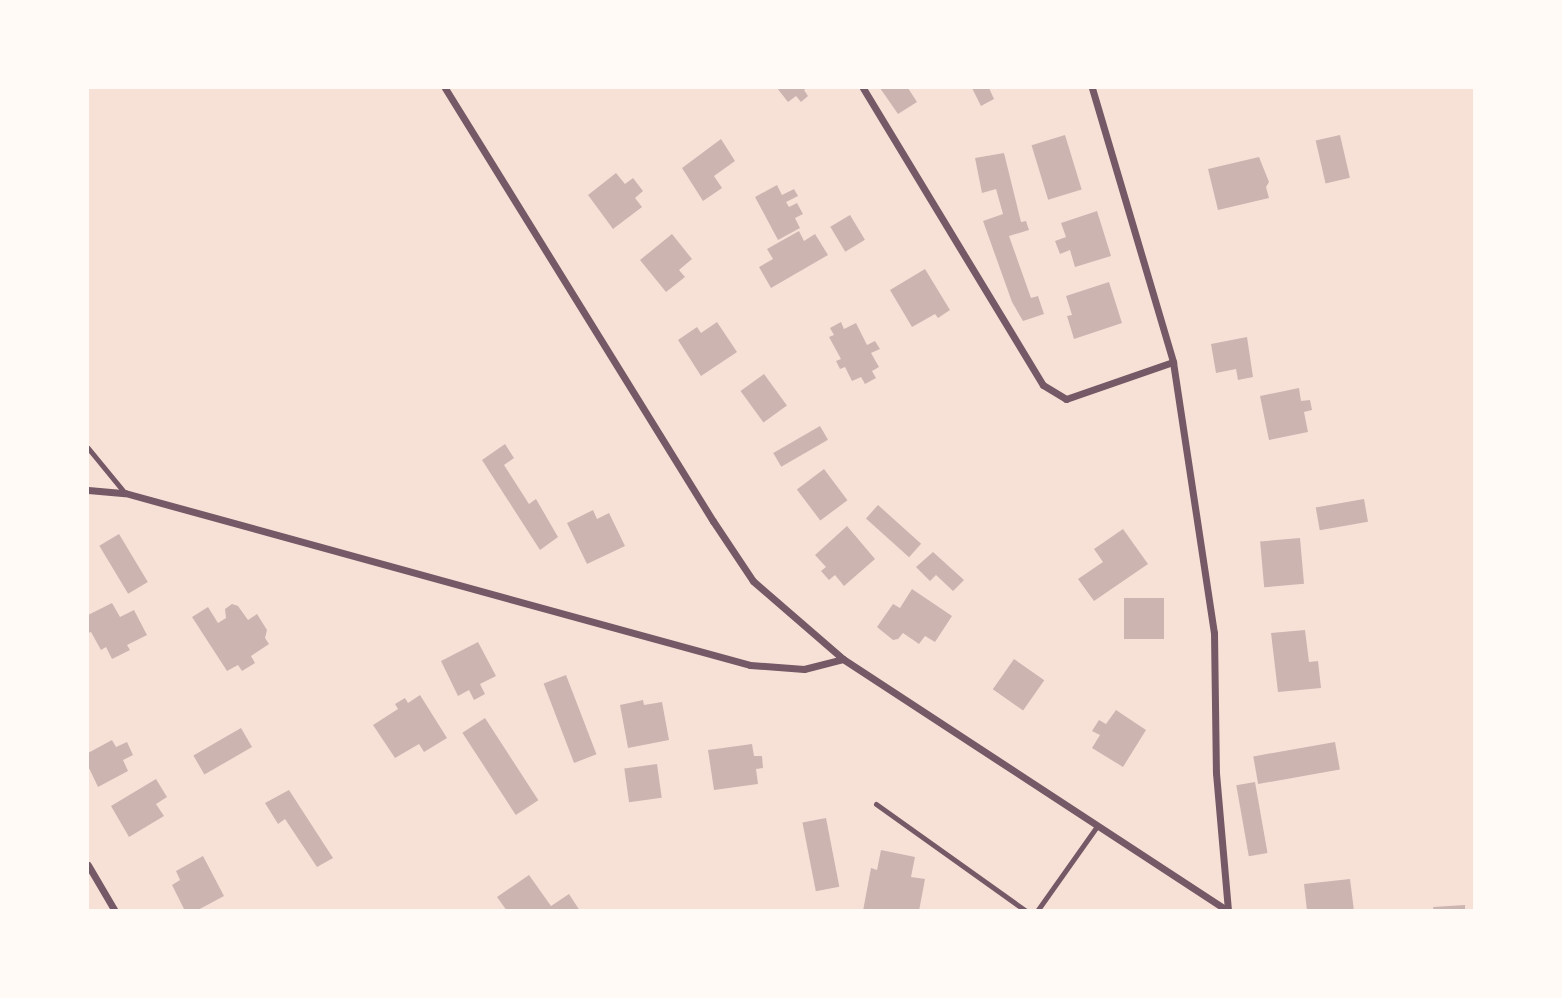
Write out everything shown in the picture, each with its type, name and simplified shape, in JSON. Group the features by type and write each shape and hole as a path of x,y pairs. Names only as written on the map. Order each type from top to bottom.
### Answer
{"street":[{"path":"445,88 713,522 747,571 802,625 843,659 1228,910"},
{"path":"863,88 1043,385 1066,399 1173,362"},
{"path":"1092,88 1173,362 1214,633 1216,774 1228,910"},
{"path":"88,490 125,492 750,665 804,669 843,659"},
{"path":"88,865 115,911"}],"lane":[{"path":"88,448 125,492"},
{"path":"876,804 1026,911"},
{"path":"1037,911 1098,825"}],"building":[{"path":"777,88 807,88 804,90 808,96 801,102 796,96 788,102"},
{"path":"880,88 908,88 917,102 898,114"},
{"path":"972,88 989,88 994,99 981,106"},
{"path":"1065,135 1082,190 1048,200 1032,145"},
{"path":"1340,135 1350,178 1326,183 1316,141"},
{"path":"721,139 735,161 714,176 722,188 703,201 682,168"},
{"path":"1004,153 1021,222 1026,221 1029,230 1009,236 1031,298 1038,296 1044,314 1023,321 1012,302 983,221 1003,214 996,189 982,193 975,158"},
{"path":"1259,157 1269,182 1266,187 1269,198 1218,210 1208,169"},
{"path":"616,173 625,184 633,178 643,191 635,198 642,207 613,229 588,195"},
{"path":"777,185 782,195 794,189 798,196 786,202 789,207 797,203 803,214 795,218 800,228 778,240 755,197"},
{"path":"1097,211 1111,256 1075,267 1070,250 1060,254 1055,241 1066,237 1061,223"},
{"path":"850,215 865,240 845,252 830,227"},
{"path":"799,231 804,241 815,234 828,255 771,288 759,267 773,259 767,249"},
{"path":"672,234 692,259 679,270 685,277 666,292 640,260"},
{"path":"925,269 950,310 938,318 935,314 912,327 890,290"},
{"path":"1109,282 1122,323 1074,339 1067,316 1072,315 1066,296"},
{"path":"717,322 737,352 701,376 678,340 697,327 701,333"},
{"path":"841,322 844,329 856,323 867,345 875,341 880,349 871,353 879,367 872,371 876,378 865,384 861,377 852,381 845,367 840,369 836,361 841,359 829,337 834,335 830,328"},
{"path":"1247,337 1253,377 1238,380 1236,369 1216,373 1211,344"},
{"path":"764,374 787,406 763,423 741,391"},
{"path":"1299,388 1301,401 1310,400 1312,410 1304,412 1308,432 1269,440 1260,396"},
{"path":"820,426 828,440 781,467 773,453"},
{"path":"505,444 514,458 504,465 529,504 536,499 558,537 540,550 482,460"},
{"path":"824,469 847,500 820,521 797,489"},
{"path":"1364,499 1368,522 1320,530 1316,508"},
{"path":"878,505 921,544 909,557 866,518"},
{"path":"593,510 597,519 609,513 625,546 587,564 567,523"},
{"path":"847,526 875,559 844,586 835,575 829,580 821,571 826,567 815,555"},
{"path":"1123,529 1148,564 1094,601 1078,579 1103,562 1094,549"},
{"path":"119,534 148,582 128,594 99,546"},
{"path":"1300,538 1304,584 1264,587 1260,541"},
{"path":"933,552 964,580 953,591 936,575 930,581 916,567"},
{"path":"912,589 952,616 935,642 925,636 919,644 903,633 893,640 877,627 893,604 900,608"},
{"path":"1124,598 1164,598 1164,639 1124,639"},
{"path":"112,603 120,617 134,610 147,635 127,645 130,650 112,659 106,647 101,650 91,632 88,633 88,615"},
{"path":"232,604 238,606 248,620 257,614 267,630 265,638 269,644 251,656 255,663 242,671 238,665 227,671 192,617 208,607 218,623 226,618 225,609"},
{"path":"1305,630 1309,662 1318,661 1321,688 1278,692 1271,633"},
{"path":"478,642 496,676 480,684 485,694 474,700 469,690 458,696 441,661"},
{"path":"1014,659 1044,680 1023,711 993,689"},
{"path":"566,675 596,754 574,763 544,684"},
{"path":"420,695 447,738 424,752 419,744 395,758 373,725 398,709 395,704 405,698 408,703"},
{"path":"643,700 644,705 662,702 669,740 628,748 620,705"},
{"path":"1116,710 1146,730 1123,767 1092,748 1100,735 1092,731 1099,720 1106,724"},
{"path":"485,718 538,800 516,815 462,733"},
{"path":"241,728 252,747 204,775 193,756"},
{"path":"112,740 116,747 127,742 133,755 123,760 128,771 98,787 88,766 88,753"},
{"path":"1335,742 1340,770 1258,784 1253,756"},
{"path":"752,744 754,756 762,756 763,768 756,769 758,784 714,790 708,750"},
{"path":"657,764 662,798 629,802 624,769"},
{"path":"156,779 167,797 156,804 164,816 129,837 111,806"},
{"path":"1255,782 1268,853 1249,856 1236,785"},
{"path":"289,790 333,858 317,867 285,819 278,824 265,803"},
{"path":"826,818 839,887 816,891 802,823"},
{"path":"881,850 915,857 911,877 925,879 919,911 863,911 871,868 877,870"},
{"path":"203,856 224,896 196,911 185,911 172,885 180,880 176,871"},
{"path":"529,875 551,906 569,894 580,911 507,911 497,897"},
{"path":"1350,879 1354,911 1307,911 1304,884"},
{"path":"1465,905 1465,911 1434,911 1433,907"}]}
